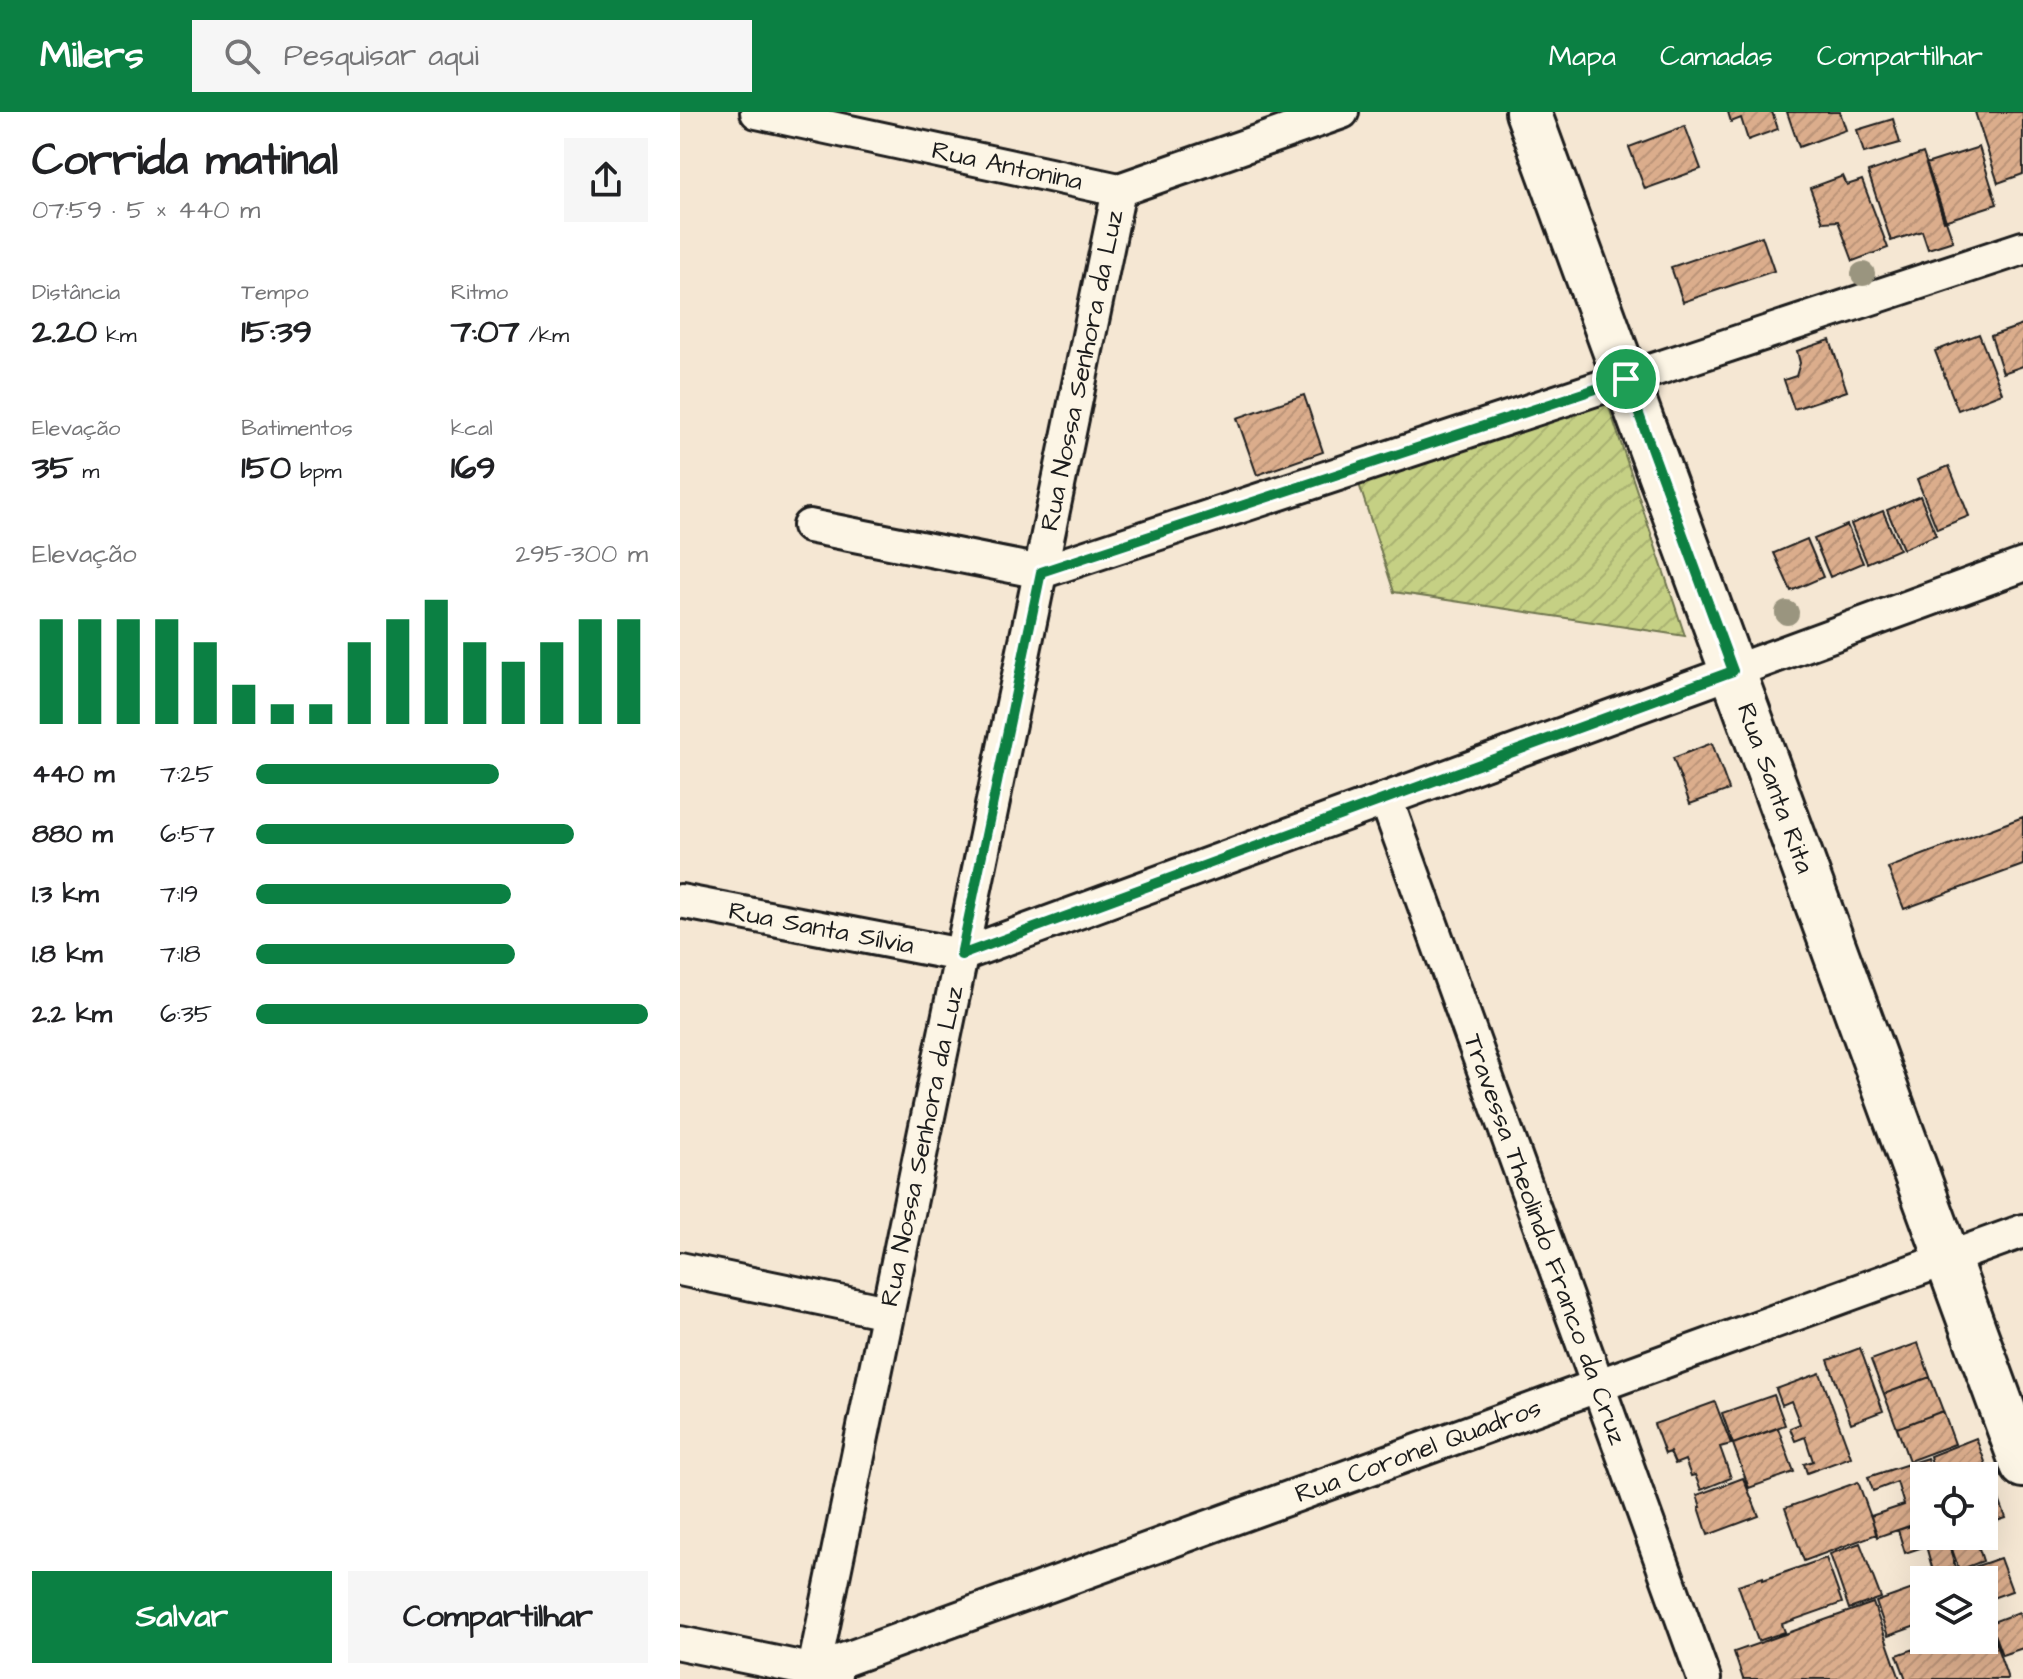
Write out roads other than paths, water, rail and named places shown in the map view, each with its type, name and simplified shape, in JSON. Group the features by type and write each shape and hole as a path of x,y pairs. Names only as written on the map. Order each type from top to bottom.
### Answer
{"street":[{"name":"Rua Antonina","path":"757,112 1119,190 1342,112"},
{"name":"Rua Santa Rita","path":"1528,112 2023,1465"},
{"name":"Rua Nossa Senhora da Luz","path":"812,1675 1119,190"},
{"path":"809,526 1041,572 2023,248"},
{"path":"961,955 2023,565"},
{"name":"Travessa Theolindo Franco da Cruz","path":"1386,799 1704,1679"},
{"name":"Rua Santa Sílvia","path":"680,901 961,955"},
{"name":"Rua Coronel Quadros","path":"812,1675 2023,1231"},
{"path":"680,1269 887,1312"},
{"path":"680,1643 812,1675 854,1679"}]}
